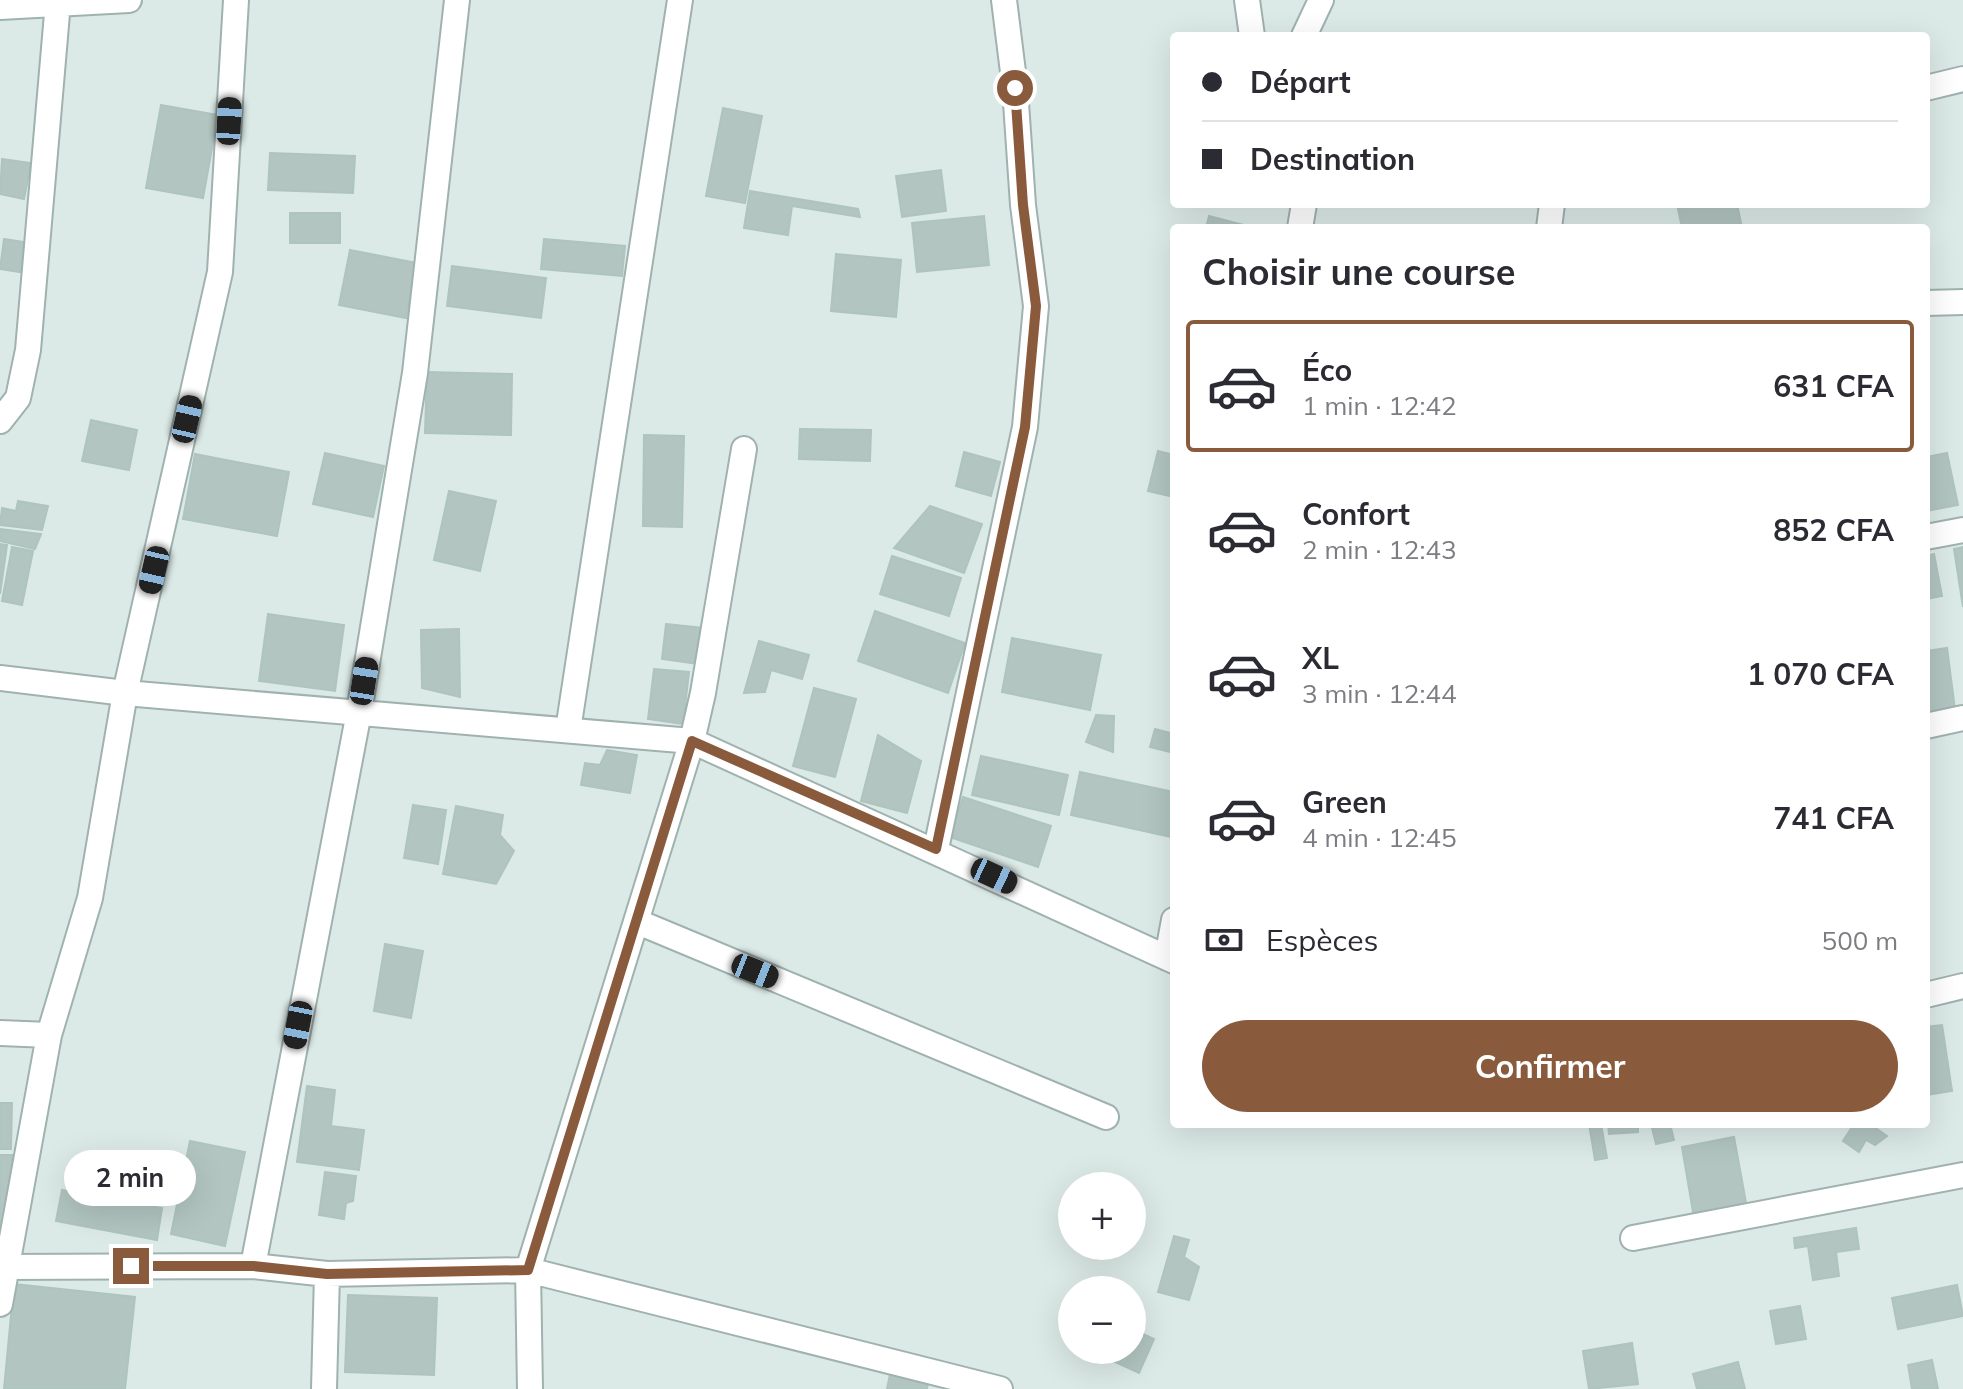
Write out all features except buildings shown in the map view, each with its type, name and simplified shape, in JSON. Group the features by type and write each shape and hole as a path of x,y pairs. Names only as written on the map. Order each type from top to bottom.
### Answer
{"street":[{"path":"0,7 129,0"},
{"path":"0,1304 4,1267 49,1035 90,898 125,693 220,272 236,0"},
{"path":"253,1266 359,712 415,373 457,0"},
{"path":"568,730 680,0"},
{"path":"936,849 1025,427 1036,306 1023,205 1015,88 1004,0"},
{"path":"1247,0 1251,32"},
{"path":"1306,32 1321,0"},
{"path":"0,421 18,398 28,350 58,2"},
{"path":"1930,87 1963,79"},
{"path":"1930,303 1963,302"},
{"path":"530,1389 528,1270 692,741 703,693 744,449"},
{"path":"1930,536 1963,530"},
{"path":"0,678 125,693 692,741 936,849 1170,959"},
{"path":"1930,725 1963,718"},
{"path":"638,922 1106,1117"},
{"path":"1930,994 1963,986"},
{"path":"0,1033 49,1035"},
{"path":"1633,1238 1963,1175"},
{"path":"4,1267 253,1266 327,1274 528,1270 1000,1389"},
{"path":"324,1389 327,1274"}],"route":[{"path":"131,1266 253,1266 327,1274 528,1270 692,741 936,849 1025,427 1036,306 1023,205 1015,88"}]}
